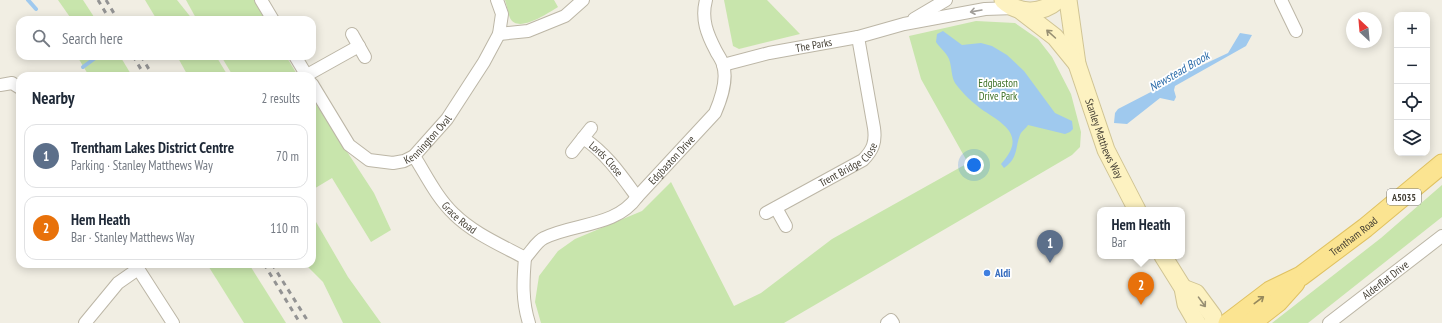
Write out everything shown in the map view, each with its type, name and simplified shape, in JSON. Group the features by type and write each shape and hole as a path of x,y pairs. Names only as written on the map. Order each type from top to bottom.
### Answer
{"main road":[{"path":"1013,6 1031,11 1042,9 1058,0"},
{"name":"Stanley Matthews Way","path":"1068,0 1076,64 1106,150 1135,207"},
{"name":"Stanley Matthews Way","path":"1013,6 1054,37 1076,64"},
{"name":"Trentham Road","path":"1228,323 1270,291 1301,276 1370,224 1442,164"},
{"path":"1165,259 1183,288 1186,304 1197,323"},
{"name":"Trentham Road","path":"1251,323 1278,302 1301,276"},
{"path":"1183,288 1196,293 1213,316 1213,323"}],"street":[{"path":"261,0 271,16"},
{"name":"Kennington Oval","path":"316,90 349,145 369,160 393,162 404,161 414,156 447,119 484,62 499,34 502,14 497,0"},
{"path":"499,34 528,31 565,16 583,0"},
{"name":"Edgbaston Drive","path":"525,258 542,238 557,232 592,224 613,216 630,206 715,114 724,85 723,65 707,33 704,18 706,0"},
{"name":"The Parks","path":"904,24 946,0"},
{"path":"1281,0 1296,31"},
{"name":"The Parks","path":"723,65 769,53 858,37 904,24 985,9 1013,6"},
{"path":"352,34 365,57"},
{"name":"Trent Bridge Close","path":"786,226 771,210 863,160 874,146 875,132 858,37"},
{"path":"316,73 358,46"},
{"name":"Kennington Oval","path":"298,60 305,72"},
{"path":"0,85 12,84 16,86"},
{"path":"583,138 590,128"},
{"name":"Lords Close","path":"572,152 583,138 596,146 610,160 637,197"},
{"name":"Grace Road","path":"414,156 440,198 453,214 467,225 525,258"},
{"name":"Alderflat Drive","path":"1329,323 1442,236"},
{"path":"525,258 522,286 525,311 529,323"},
{"path":"85,323 118,283 135,268"},
{"path":"137,268 173,323"},
{"path":"887,323 891,320 893,323"}],"green space":[{"path":"58,0 83,0 93,16 69,16"},
{"path":"145,0 177,0 190,16 155,16"},
{"path":"186,0 254,0 263,16 195,16"},
{"path":"505,0 554,0 558,7 533,21 519,24 510,18"},
{"path":"724,0 767,0 800,34 739,49 733,46"},
{"name":"Edgbaston Drive Park","path":"976,21 1015,23 1038,39 1052,57 1071,94 1081,132 1080,147 1072,155 784,323 541,323 535,302 539,276 558,251 575,239 642,211 671,182 734,306 761,293 832,239 968,163 921,79 909,36"},
{"path":"79,60 122,60 130,72 87,72"},
{"path":"179,60 218,60 226,72 186,72"},
{"path":"223,60 288,60 296,72 231,72"},
{"path":"316,104 374,193 391,230 371,242 332,178 316,188"},
{"path":"1442,185 1442,217 1308,323 1272,323 1381,238"},
{"path":"316,222 348,277 381,323 343,323 323,282 309,268 316,268"},
{"path":"210,268 252,268 286,323 244,323"}],"water":[{"path":"943,31 962,45 981,43 992,46 1007,55 1024,71 1055,113 1072,121 1073,129 1065,134 1028,125 1020,135 1012,161 1004,168 1001,164 1012,147 1010,133 1000,122 972,102 955,83 949,59 936,42 937,34"},
{"path":"1240,33 1252,35 1246,46 1175,86 1174,90 1176,97 1174,101 1160,98 1127,124 1114,123 1115,113 1118,109 1176,79 1179,76 1228,53"}],"waterway":[{"name":"Newstead Brook","path":"28,0 36,9"},
{"name":"Newstead Brook","path":"83,67 93,60"}],"railway":[{"path":"98,0 108,16"},
{"path":"106,0 116,16"},
{"path":"135,60 143,72"},
{"path":"143,60 151,72"},
{"path":"266,268 300,323"},
{"path":"275,268 309,323"}],"place":[{"name":"Trentham Lakes District Centre","path":"1050,263"},
{"name":"Aldi","path":"987,273"},
{"name":"Hem Heath","path":"1141,305"}]}
